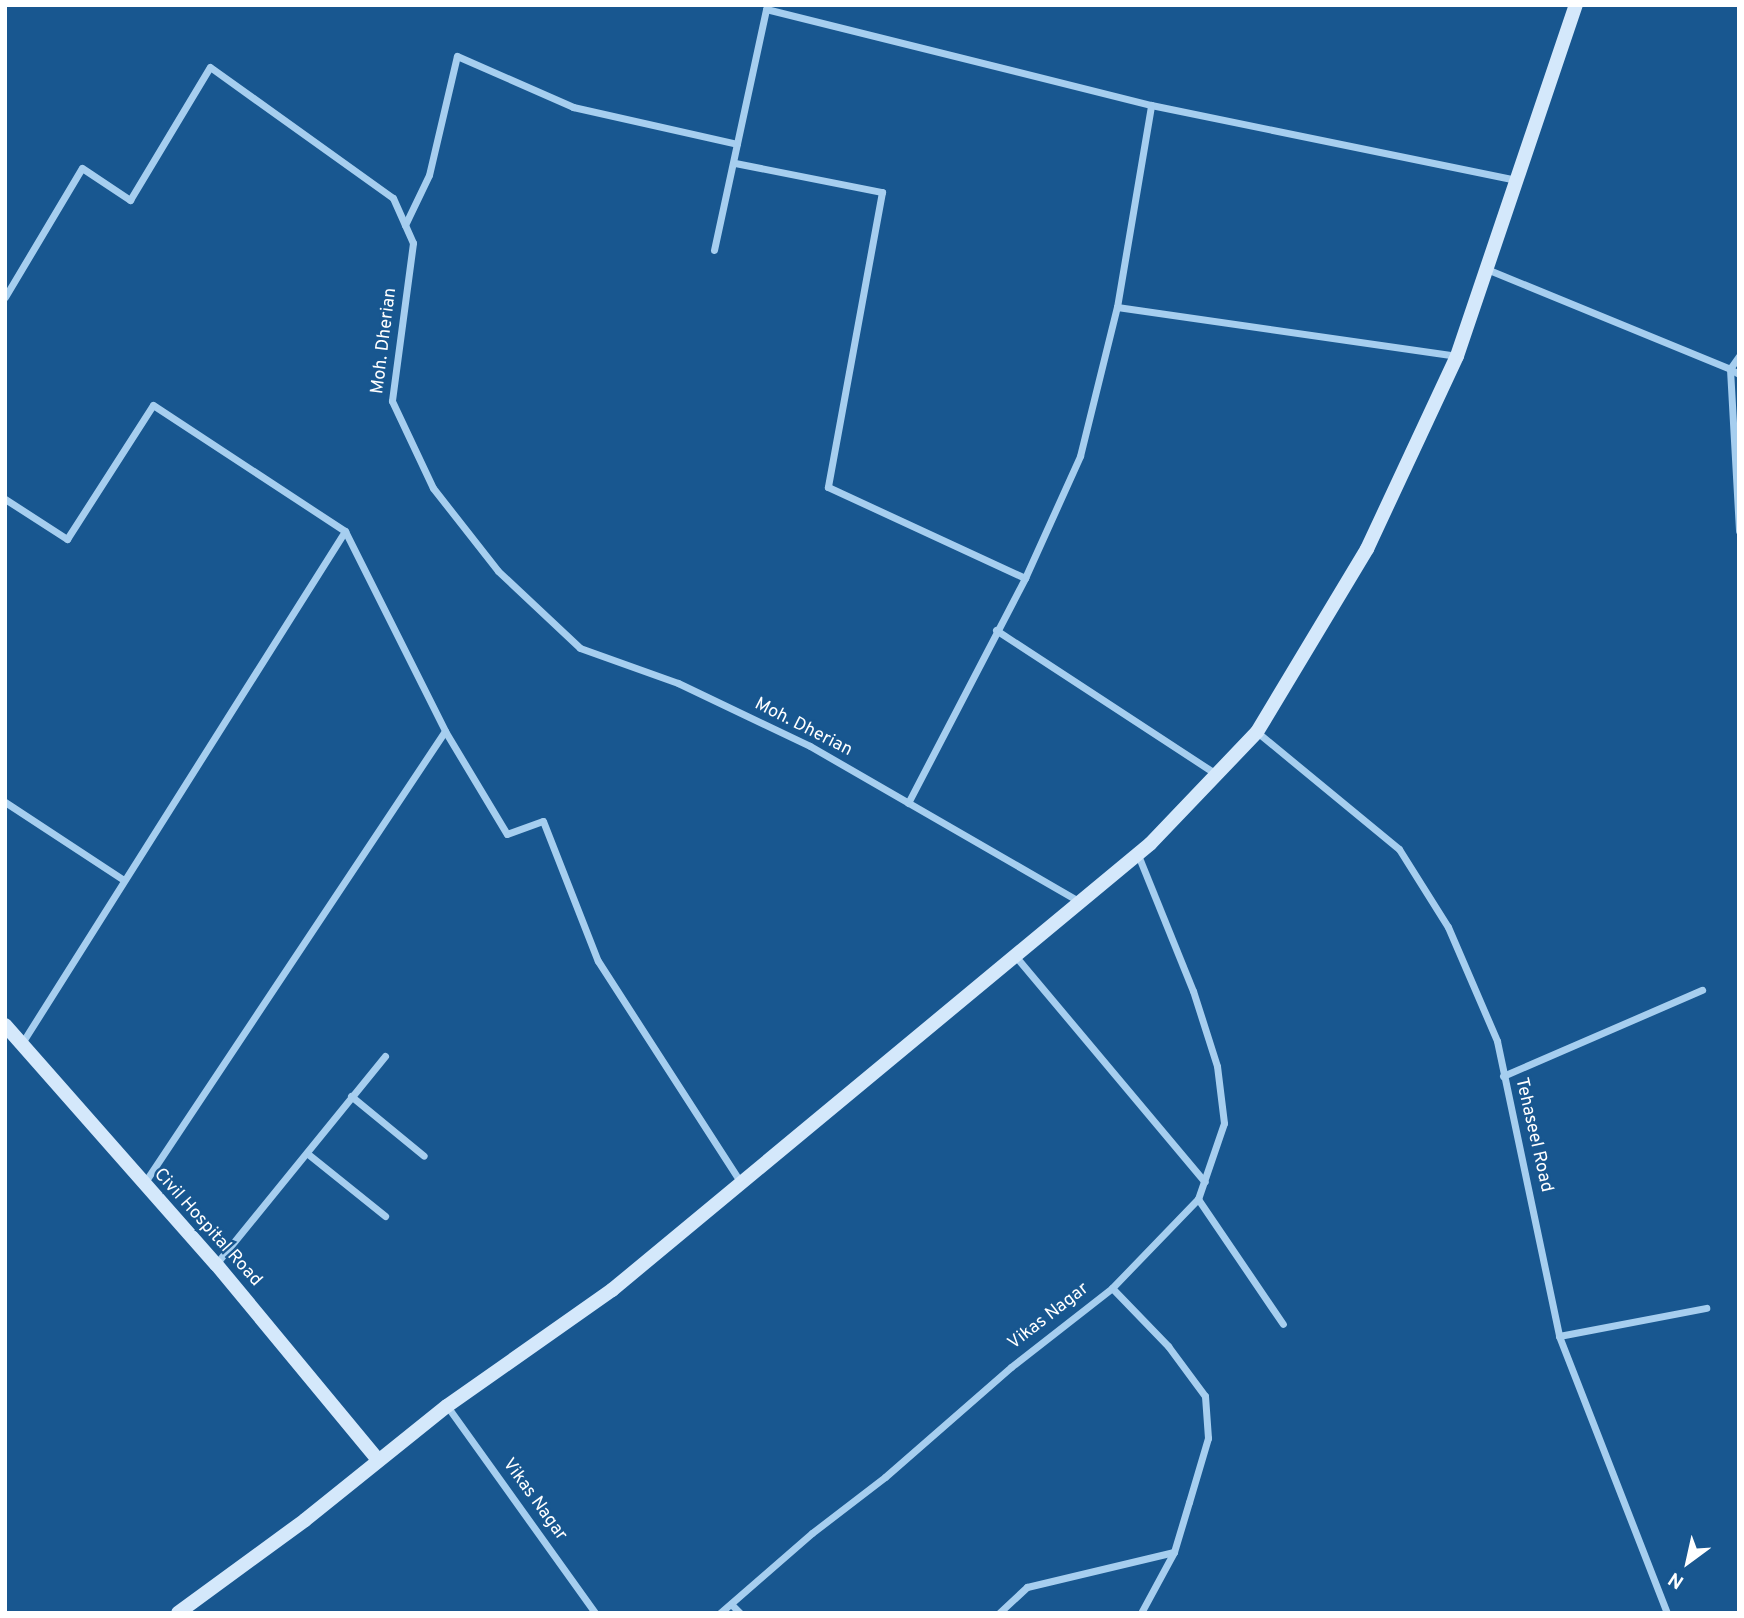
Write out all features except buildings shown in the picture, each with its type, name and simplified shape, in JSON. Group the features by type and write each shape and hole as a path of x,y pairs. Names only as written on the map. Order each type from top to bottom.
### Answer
{"street":[{"path":"178,1613 305,1520 447,1406 579,1315 1017,958 1137,854 1257,732 1367,549 1457,356 1489,270 1576,5"},
{"path":"714,250 735,163 766,9 1151,105 1517,180"},
{"path":"405,225 429,175 457,56 573,107 737,144"},
{"name":"Moh. Dherian","path":"5,297 82,168 130,200 210,67 393,198 413,243 392,401 433,488 498,571 580,648 678,683 810,747 1081,902"},
{"path":"908,803 1025,578 1080,456 1117,307 1151,105"},
{"path":"735,163 882,192 828,487 1025,578"},
{"path":"1489,270 1739,373"},
{"path":"1117,307 1457,356"},
{"path":"1739,356 1730,369 1739,531"},
{"path":"5,499 67,539 153,405 345,531 445,731 507,834 543,821 598,961 741,1182"},
{"path":"21,1043 122,879 345,531"},
{"path":"996,630 1216,774"},
{"path":"143,1186 445,731"},
{"name":"Tehaseel Road","path":"1257,732 1399,849 1448,927 1497,1041 1559,1336 1667,1613"},
{"path":"5,802 122,879"},
{"path":"1112,1288 1198,1199 1224,1123 1217,1066 1193,991 1137,854"},
{"path":"1017,958 1205,1182"},
{"path":"1503,1076 1702,990"},
{"name":"Civil Hospital Road","path":"5,1025 143,1186 216,1264 378,1460"},
{"path":"216,1264 385,1056"},
{"path":"351,1096 424,1156"},
{"path":"308,1154 385,1216"},
{"path":"1198,1199 1283,1324"},
{"name":"Vikas Nagar","path":"720,1613 1011,1367 1112,1288 1168,1346 1205,1396 1208,1438 1174,1552 1141,1613"},
{"path":"1559,1336 1706,1308"},
{"name":"Vikas Nagar","path":"447,1406 595,1613"},
{"path":"999,1613 1027,1587 1174,1552"},
{"path":"731,1604 740,1613"}]}
